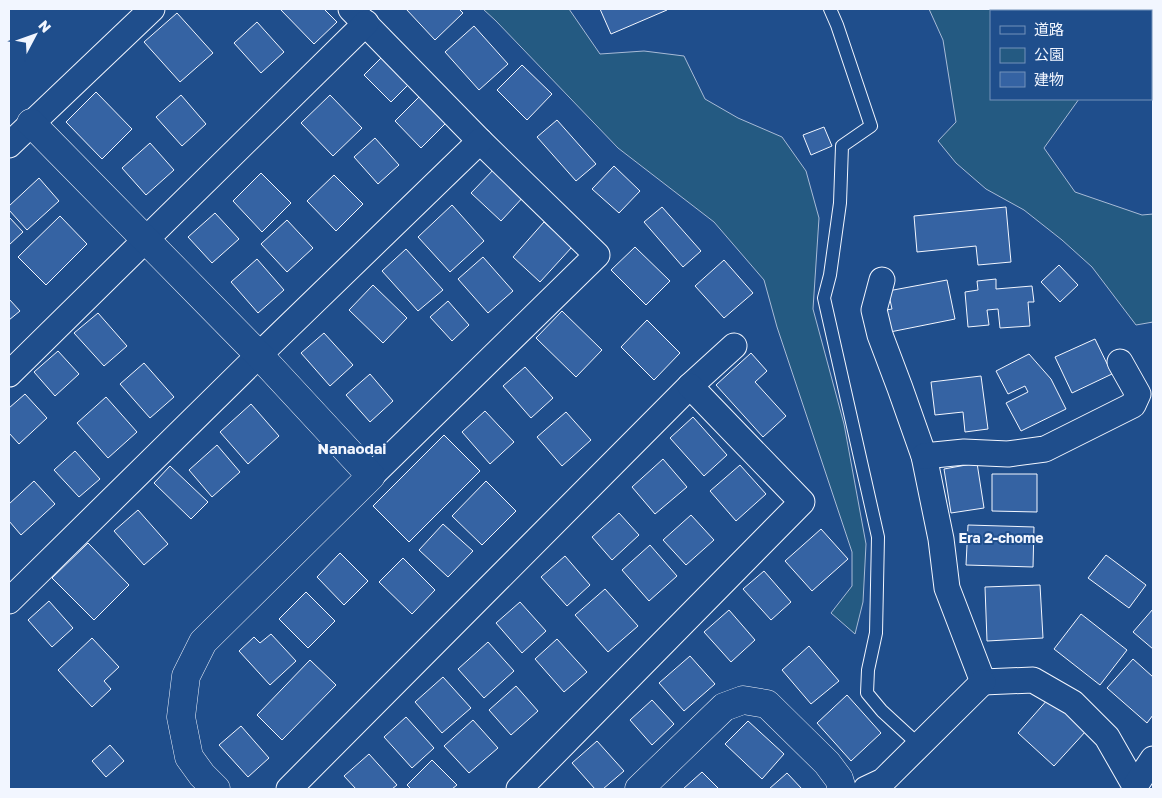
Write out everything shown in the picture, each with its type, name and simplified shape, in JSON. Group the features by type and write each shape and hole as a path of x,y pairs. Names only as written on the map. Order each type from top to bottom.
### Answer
{"street":[{"path":"9,145 152,9"},
{"path":"9,374 145,240 358,16 480,141 597,254 203,642 186,676 181,717 189,757 202,775 216,789"},
{"path":"31,123 259,355 370,476"},
{"path":"9,601 480,141"},
{"path":"882,280 874,310 880,335 924,456 941,539 947,588 983,682"},
{"path":"288,789 690,386 734,346"},
{"path":"924,456 964,452 1008,454 1045,449 1133,405 1138,394 1120,362"},
{"path":"519,789 802,502 690,386"},
{"path":"866,789 883,781 983,682 1033,680 1073,703 1107,737 1135,788 1153,759"},
{"path":"639,789 724,707 743,700 767,704 827,763 839,779 842,789"}],"lane":[{"path":"830,9 871,126 842,146 840,203 830,275 824,298 878,537 876,633 868,670 867,693 882,711 919,745"}],"green space":[{"path":"483,9 569,9 600,54 644,51 684,56 705,99 738,118 782,137 806,171 819,218 813,309 844,424 866,544 863,602 855,634 831,613 852,586 852,552 777,327 764,280 714,222 618,148"},
{"path":"929,9 1086,9 990,10 990,100 1078,100 1044,148 1075,192 1142,215 1153,214 1153,322 1136,325 1092,267 1024,210 986,189 956,163 938,141 956,122 943,40"}],"building":[{"path":"280,9 324,9 337,22 314,44"},
{"path":"406,9 459,9 463,13 435,40"},
{"path":"600,9 666,9 667,10 611,34"},
{"path":"177,13 213,53 180,82 144,42"},
{"path":"257,22 284,52 261,73 234,43"},
{"path":"474,26 508,64 479,90 445,52"},
{"path":"386,53 413,80 391,102 364,75"},
{"path":"522,65 552,94 527,120 497,90"},
{"path":"96,92 132,129 102,159 66,122"},
{"path":"424,92 450,119 421,148 395,121"},
{"path":"181,95 206,124 182,146 156,117"},
{"path":"330,95 362,128 333,156 301,123"},
{"path":"557,120 596,164 576,181 537,137"},
{"path":"824,127 832,146 811,155 803,135"},
{"path":"375,138 399,165 378,184 354,157"},
{"path":"150,143 174,170 146,195 122,168"},
{"path":"497,166 526,194 501,221 471,193"},
{"path":"614,166 640,191 619,213 592,189"},
{"path":"261,173 291,203 262,232 233,201"},
{"path":"334,175 363,204 336,231 307,201"},
{"path":"39,178 59,201 27,230 9,210 9,206"},
{"path":"452,205 484,241 450,272 418,237"},
{"path":"662,207 701,251 683,267 644,222"},
{"path":"1006,207 1011,262 978,265 976,246 917,252 914,216"},
{"path":"215,213 239,239 212,263 188,237"},
{"path":"60,216 87,244 46,285 18,257"},
{"path":"9,217 23,232 9,245"},
{"path":"287,220 313,248 287,272 261,244"},
{"path":"544,222 572,247 540,282 513,257"},
{"path":"635,247 670,281 646,305 611,270"},
{"path":"406,249 443,290 418,311 382,271"},
{"path":"483,257 513,291 488,313 458,279"},
{"path":"257,259 284,290 258,313 231,282"},
{"path":"724,260 753,293 724,318 695,286"},
{"path":"1059,265 1078,285 1060,302 1041,282"},
{"path":"996,279 996,289 1032,286 1034,302 1028,302 1030,326 1000,328 998,309 987,310 989,325 968,327 965,292 978,290 977,281"},
{"path":"947,280 955,319 885,333 880,311 892,309 888,291"},
{"path":"373,285 407,318 383,343 349,310"},
{"path":"9,299 20,311 9,320"},
{"path":"448,301 469,325 452,341 430,317"},
{"path":"562,311 602,350 576,377 536,338"},
{"path":"98,313 127,346 104,366 74,333"},
{"path":"647,320 680,353 654,380 621,347"},
{"path":"324,333 353,365 330,386 301,353"},
{"path":"1095,339 1112,374 1072,393 1055,357"},
{"path":"58,351 79,374 55,396 34,372"},
{"path":"751,353 767,371 755,382 786,416 763,437 716,385"},
{"path":"1029,354 1051,379 1066,409 1021,431 1006,403 1028,392 1025,386 1008,394 996,371"},
{"path":"144,363 174,397 150,418 120,384"},
{"path":"525,367 553,398 531,418 503,386"},
{"path":"370,374 393,401 370,422 346,395"},
{"path":"981,376 988,429 965,432 963,412 935,415 931,382"},
{"path":"25,394 47,418 19,444 9,433 9,408"},
{"path":"106,397 137,432 108,458 77,423"},
{"path":"251,404 279,436 248,464 220,432"},
{"path":"485,411 514,442 490,464 462,432"},
{"path":"566,412 591,440 562,466 537,437"},
{"path":"693,417 727,455 704,476 670,438"},
{"path":"444,435 480,471 409,542 373,506"},
{"path":"217,445 240,472 212,497 189,470"},
{"path":"75,451 100,479 79,497 54,470"},
{"path":"663,459 687,487 655,514 632,487"},
{"path":"977,463 984,508 951,513 944,469"},
{"path":"740,465 766,494 736,521 710,491"},
{"path":"170,466 208,502 191,519 154,483"},
{"path":"992,474 1037,474 1037,512 992,511"},
{"path":"34,481 55,504 21,535 9,521 9,504"},
{"path":"486,481 516,511 482,545 452,516"},
{"path":"138,510 168,544 144,565 114,531"},
{"path":"619,513 639,535 612,560 592,537"},
{"path":"691,515 714,540 686,565 663,540"},
{"path":"443,524 473,551 448,577 419,550"},
{"path":"968,525 1034,527 1033,567 966,565"},
{"path":"821,529 848,559 812,591 785,561"},
{"path":"88,543 129,585 94,620 52,578"},
{"path":"650,545 677,576 649,601 622,570"},
{"path":"340,553 368,581 344,605 317,577"},
{"path":"1106,555 1146,585 1129,608 1088,578"},
{"path":"565,556 590,585 567,606 541,577"},
{"path":"403,558 435,590 412,614 379,582"},
{"path":"764,571 791,602 771,620 743,589"},
{"path":"1040,585 1043,638 987,641 985,587"},
{"path":"605,589 638,626 608,652 575,615"},
{"path":"306,592 335,621 308,648 279,619"},
{"path":"49,601 73,628 52,647 28,620"},
{"path":"520,602 546,631 522,653 496,623"},
{"path":"1153,609 1153,649 1133,632"},
{"path":"729,610 755,640 731,662 704,632"},
{"path":"1081,614 1127,650 1100,685 1054,649"},
{"path":"271,634 296,661 270,685 239,651 254,637 260,643"},
{"path":"92,638 119,667 104,681 111,689 92,707 58,670"},
{"path":"557,639 587,672 564,692 535,659"},
{"path":"488,642 514,671 484,698 458,669"},
{"path":"809,646 839,681 811,704 782,670"},
{"path":"690,656 715,684 684,711 659,683"},
{"path":"1133,659 1153,677 1153,715 1147,723 1107,688"},
{"path":"310,660 336,685 282,740 257,715"},
{"path":"443,677 471,708 442,733 415,702"},
{"path":"516,686 538,711 511,735 489,710"},
{"path":"847,695 881,733 851,761 817,723"},
{"path":"1049,698 1086,731 1054,766 1018,733"},
{"path":"652,700 674,724 652,745 630,720"},
{"path":"406,717 434,748 412,768 384,737"},
{"path":"473,720 498,748 469,773 444,746"},
{"path":"748,721 784,754 762,779 725,744"},
{"path":"241,726 269,758 248,777 219,745"},
{"path":"597,741 624,771 603,789 595,789 572,763"},
{"path":"110,745 124,761 106,777 92,761"},
{"path":"369,754 397,785 392,789 356,789 344,776"},
{"path":"432,760 457,785 452,789 411,789 407,785"},
{"path":"702,772 719,789 683,789"},
{"path":"787,773 802,789 769,789"}],"district":[{"name":"Nanaodai","path":"352,448"},
{"name":"Era 2-chome","path":"1001,537"}]}
